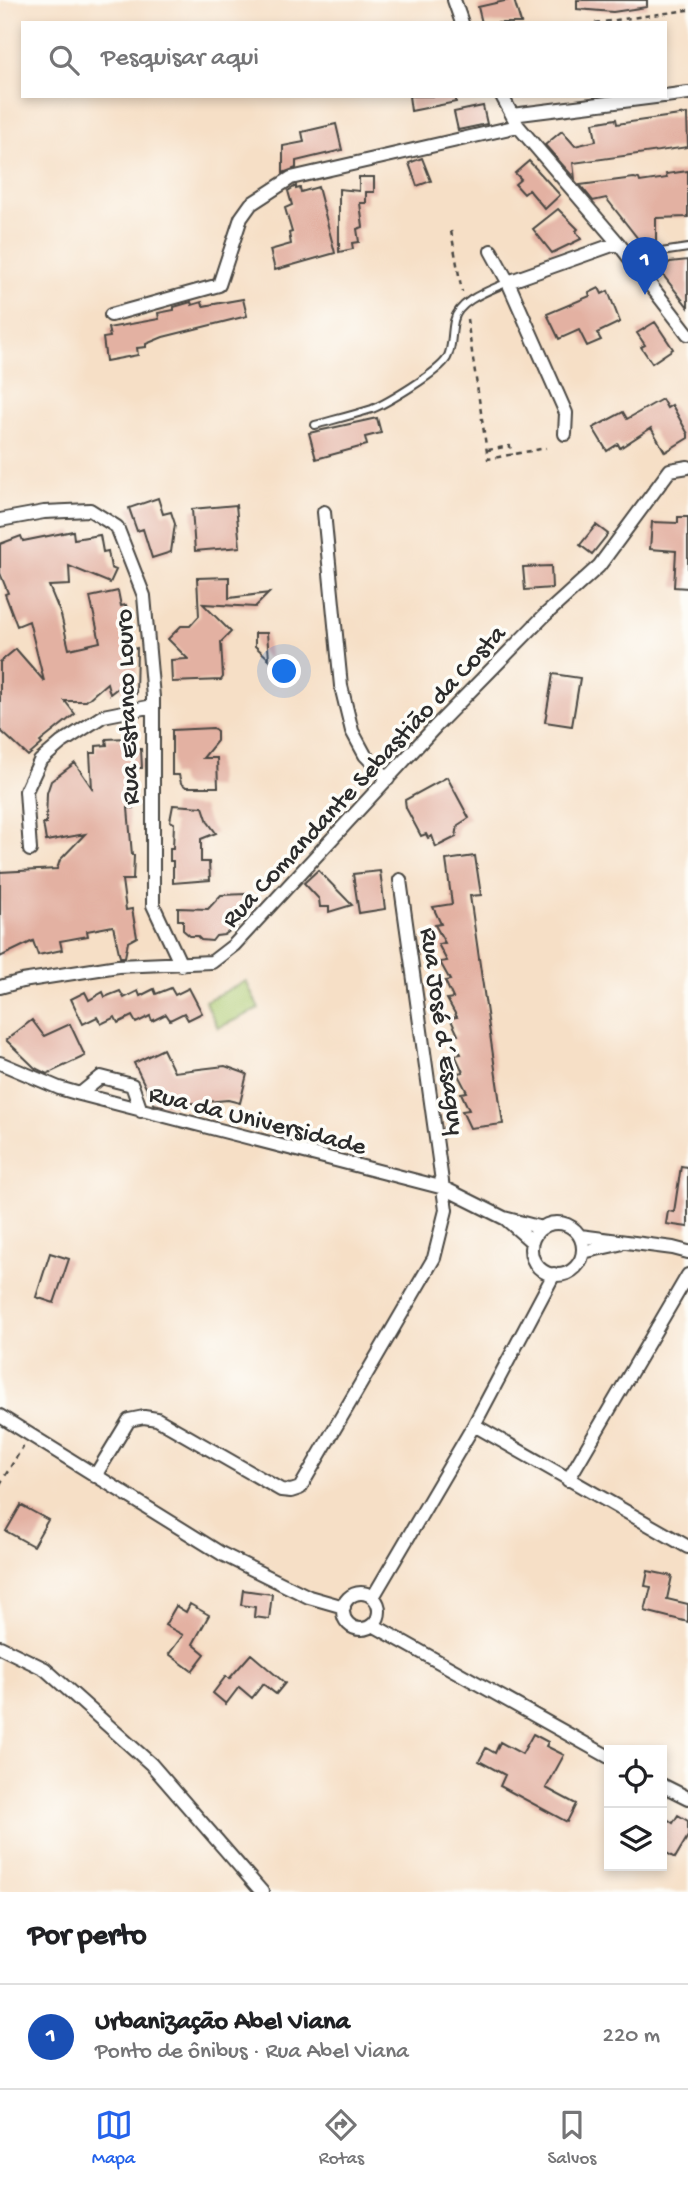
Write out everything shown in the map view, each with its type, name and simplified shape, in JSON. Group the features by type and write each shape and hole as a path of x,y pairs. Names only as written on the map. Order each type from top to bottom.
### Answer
{"street":[{"path":"454,0 460,21"},
{"path":"667,96 688,93"},
{"path":"503,98 515,120 618,243 688,334"},
{"path":"111,315 219,285 242,218 251,204 291,178 515,120 652,98"},
{"path":"508,282 618,243"},
{"path":"491,251 508,282 566,412 565,434"},
{"name":"Rua Comandante Sebastião da Costa","path":"0,987 118,966 212,962 234,946 544,616 599,566 670,470 688,467"},
{"name":"Rua Estanco Louro","path":"0,520 90,510 117,527 144,596 153,706 153,905 181,965"},
{"path":"324,512 344,697 352,731 365,755 388,779"},
{"path":"30,850 26,791 40,761 61,743 103,716 153,706"},
{"name":"Rua José d´Esaguy","path":"95,1476 129,1420 144,1417 157,1419 281,1490 300,1488 434,1258 446,1210 400,880"},
{"name":"Rua da Universidade","path":"0,1063 80,1094 444,1188 504,1218 542,1228 558,1223 574,1229 580,1236 630,1241 688,1252"},
{"path":"80,1094 101,1077 132,1085 141,1111"},
{"name":"Rua da Universidade","path":"504,1218 532,1242 531,1250 536,1264 547,1273 570,1271 581,1259 583,1252 630,1241"},
{"path":"532,1242 542,1228"},
{"path":"580,1236 583,1252"},
{"path":"373,1597 474,1425 554,1274"},
{"path":"568,1480 688,1275"},
{"path":"0,1416 222,1554 309,1597 344,1607"},
{"path":"474,1425 688,1547"},
{"path":"356,1594 373,1597 379,1614 373,1625 362,1629 352,1627 345,1619 346,1602 356,1594"},
{"path":"373,1625 604,1754"},
{"path":"0,1647 45,1669 151,1764 262,1892"},
{"path":"667,1788 688,1798"}],"lane":[{"path":"634,264 661,252 688,248"},
{"path":"314,425 374,408 434,372 447,359 458,310 508,282"}],"path":[{"path":"609,21 688,10"},
{"path":"451,231 488,459 546,448"},
{"path":"487,450 510,446 512,454"},
{"path":"0,1484 30,1435"}],"green space":[{"path":"246,981 259,1009 218,1028 205,1001"}],"building":[{"path":"514,0 520,21 482,21 478,7"},
{"path":"577,0 647,0 647,7 613,12 577,9"},
{"path":"409,98 456,98 456,102 411,111"},
{"path":"483,106 487,124 458,130 454,112"},
{"path":"687,114 688,147 573,163 575,179 545,145 562,131 575,146 596,141 593,123 616,119 617,124"},
{"path":"336,124 342,150 296,161 296,168 283,173 283,146 304,142 302,132"},
{"path":"422,158 431,181 417,186 409,163"},
{"path":"529,161 560,195 545,209 529,190 524,194 515,184 521,179 515,173"},
{"path":"688,171 688,217 656,218 656,241 639,240 606,198 593,201 580,185 634,178 640,182 667,178 666,174"},
{"path":"359,177 374,177 374,192 366,192 366,203 360,203 363,227 357,229 359,242 352,243 353,249 339,252 339,189 359,191"},
{"path":"296,186 301,192 318,187 335,253 275,270 270,250 291,244 289,233 292,232 285,208 292,205 288,191"},
{"path":"558,209 578,229 576,231 581,239 552,253 533,229"},
{"path":"688,260 688,307 660,271 670,262"},
{"path":"599,288 602,294 608,291 620,322 597,333 601,340 587,346 579,330 559,339 547,314 590,296 589,293"},
{"path":"243,299 247,316 163,337 146,344 146,347 137,348 138,355 106,361 103,338 110,337 108,328 159,319 158,313 174,310 174,307 191,302 192,305 202,302 203,306"},
{"path":"655,322 673,349 652,363 641,347 645,345 637,333"},
{"path":"662,399 667,408 672,405 688,438 665,452 651,428 620,448 618,444 607,451 593,428 623,412 627,419"},
{"path":"377,418 381,433 365,437 367,445 316,459 309,433"},
{"path":"158,498 163,514 171,512 175,524 171,552 152,558 143,529 137,531 129,508"},
{"path":"236,505 240,547 195,551 192,509"},
{"path":"678,517 688,517 688,588 674,587 676,551 650,549 652,522 678,523"},
{"path":"596,525 608,534 592,554 580,545"},
{"path":"73,531 74,539 100,535 103,552 108,551 111,568 116,570 110,583 69,566 70,585 49,586 61,615 69,649 100,642 90,597 118,591 121,606 126,605 130,621 120,623 127,650 137,648 136,694 127,698 119,687 110,694 107,683 86,701 65,701 75,714 40,742 42,744 28,756 0,730 0,662 16,649 44,681 29,621 17,626 5,594 8,593 0,573 0,544 21,536 23,541"},
{"path":"551,566 552,588 525,590 523,567"},
{"path":"229,577 229,598 269,593 255,607 203,604 231,632 221,642 223,677 221,680 172,682 171,660 188,659 168,639 181,626 190,626 199,616 197,578"},
{"path":"255,633 267,633 269,659 255,646"},
{"path":"553,674 580,678 572,726 545,722"},
{"path":"213,728 217,731 217,741 203,758 217,758 218,787 186,787 181,783 179,775 172,775 172,730"},
{"path":"128,738 128,749 141,749 142,768 130,768 133,808 128,808 134,855 133,880 122,880 126,910 132,909 137,937 128,942 125,957 120,957 113,926 87,931 88,936 60,941 62,950 38,955 33,941 0,957 0,872 57,869 60,860 85,834 46,841 43,823 46,823 47,793 51,781 75,763 92,788 90,753 96,753 96,746 107,745 106,739"},
{"path":"447,777 469,818 458,825 456,837 436,847 432,836 421,836 406,808 405,800"},
{"path":"173,805 203,807 208,822 216,833 201,839 201,862 209,862 210,880 173,883 170,848 173,848 174,823 170,821"},
{"path":"475,856 481,895 470,896 503,1124 470,1128 462,1111 469,1110 461,1093 467,1092 457,1073 463,1072 455,1055 461,1054 452,1036 458,1035 450,1018 457,1017 447,999 453,998 445,981 450,980 440,962 447,961 438,944 445,943 435,925 441,924 433,907 452,904 446,860"},
{"path":"318,870 352,905 329,912 329,907 320,907 319,899 304,883"},
{"path":"380,871 385,909 359,913 353,874"},
{"path":"246,894 246,914 237,926 224,935 216,936 212,941 190,936 183,930 183,920 178,920 178,908 208,909 221,895"},
{"path":"171,988 175,995 189,988 202,1013 188,1020 184,1013 170,1020 166,1014 152,1021 150,1016 136,1023 132,1016 118,1023 115,1017 101,1024 97,1017 83,1024 71,999 85,992 89,1000 103,992 105,997 120,991 124,998 138,991 140,996 154,989 156,994"},
{"path":"32,1020 44,1036 70,1024 85,1056 47,1074 35,1068 6,1040"},
{"path":"163,1049 174,1072 225,1066 247,1074 240,1103 228,1100 162,1106 154,1104 134,1063"},
{"path":"681,1166 688,1167 688,1227 666,1224 668,1211 674,1212"},
{"path":"50,1253 69,1259 54,1303 36,1297"},
{"path":"21,1505 48,1520 33,1546 6,1531"},
{"path":"648,1571 672,1576 667,1599 688,1604 688,1622 645,1611 651,1587 645,1586"},
{"path":"243,1590 272,1594 269,1619 254,1617 255,1607 241,1605"},
{"path":"190,1604 209,1615 193,1644 205,1654 192,1671 169,1654 183,1635 165,1625 176,1606 186,1612"},
{"path":"251,1654 285,1683 276,1694 263,1684 252,1698 239,1687 226,1704 213,1693 226,1676 229,1679"},
{"path":"533,1734 548,1742 546,1746 564,1755 546,1788 576,1804 567,1822 500,1786 505,1775 479,1761 486,1748 495,1753 500,1742 522,1754"},
{"path":"678,1815 688,1821 688,1836 675,1858 667,1853 667,1819 673,1823"}],"place":[{"name":"Urbanização Abel Viana","path":"645,295"}]}
